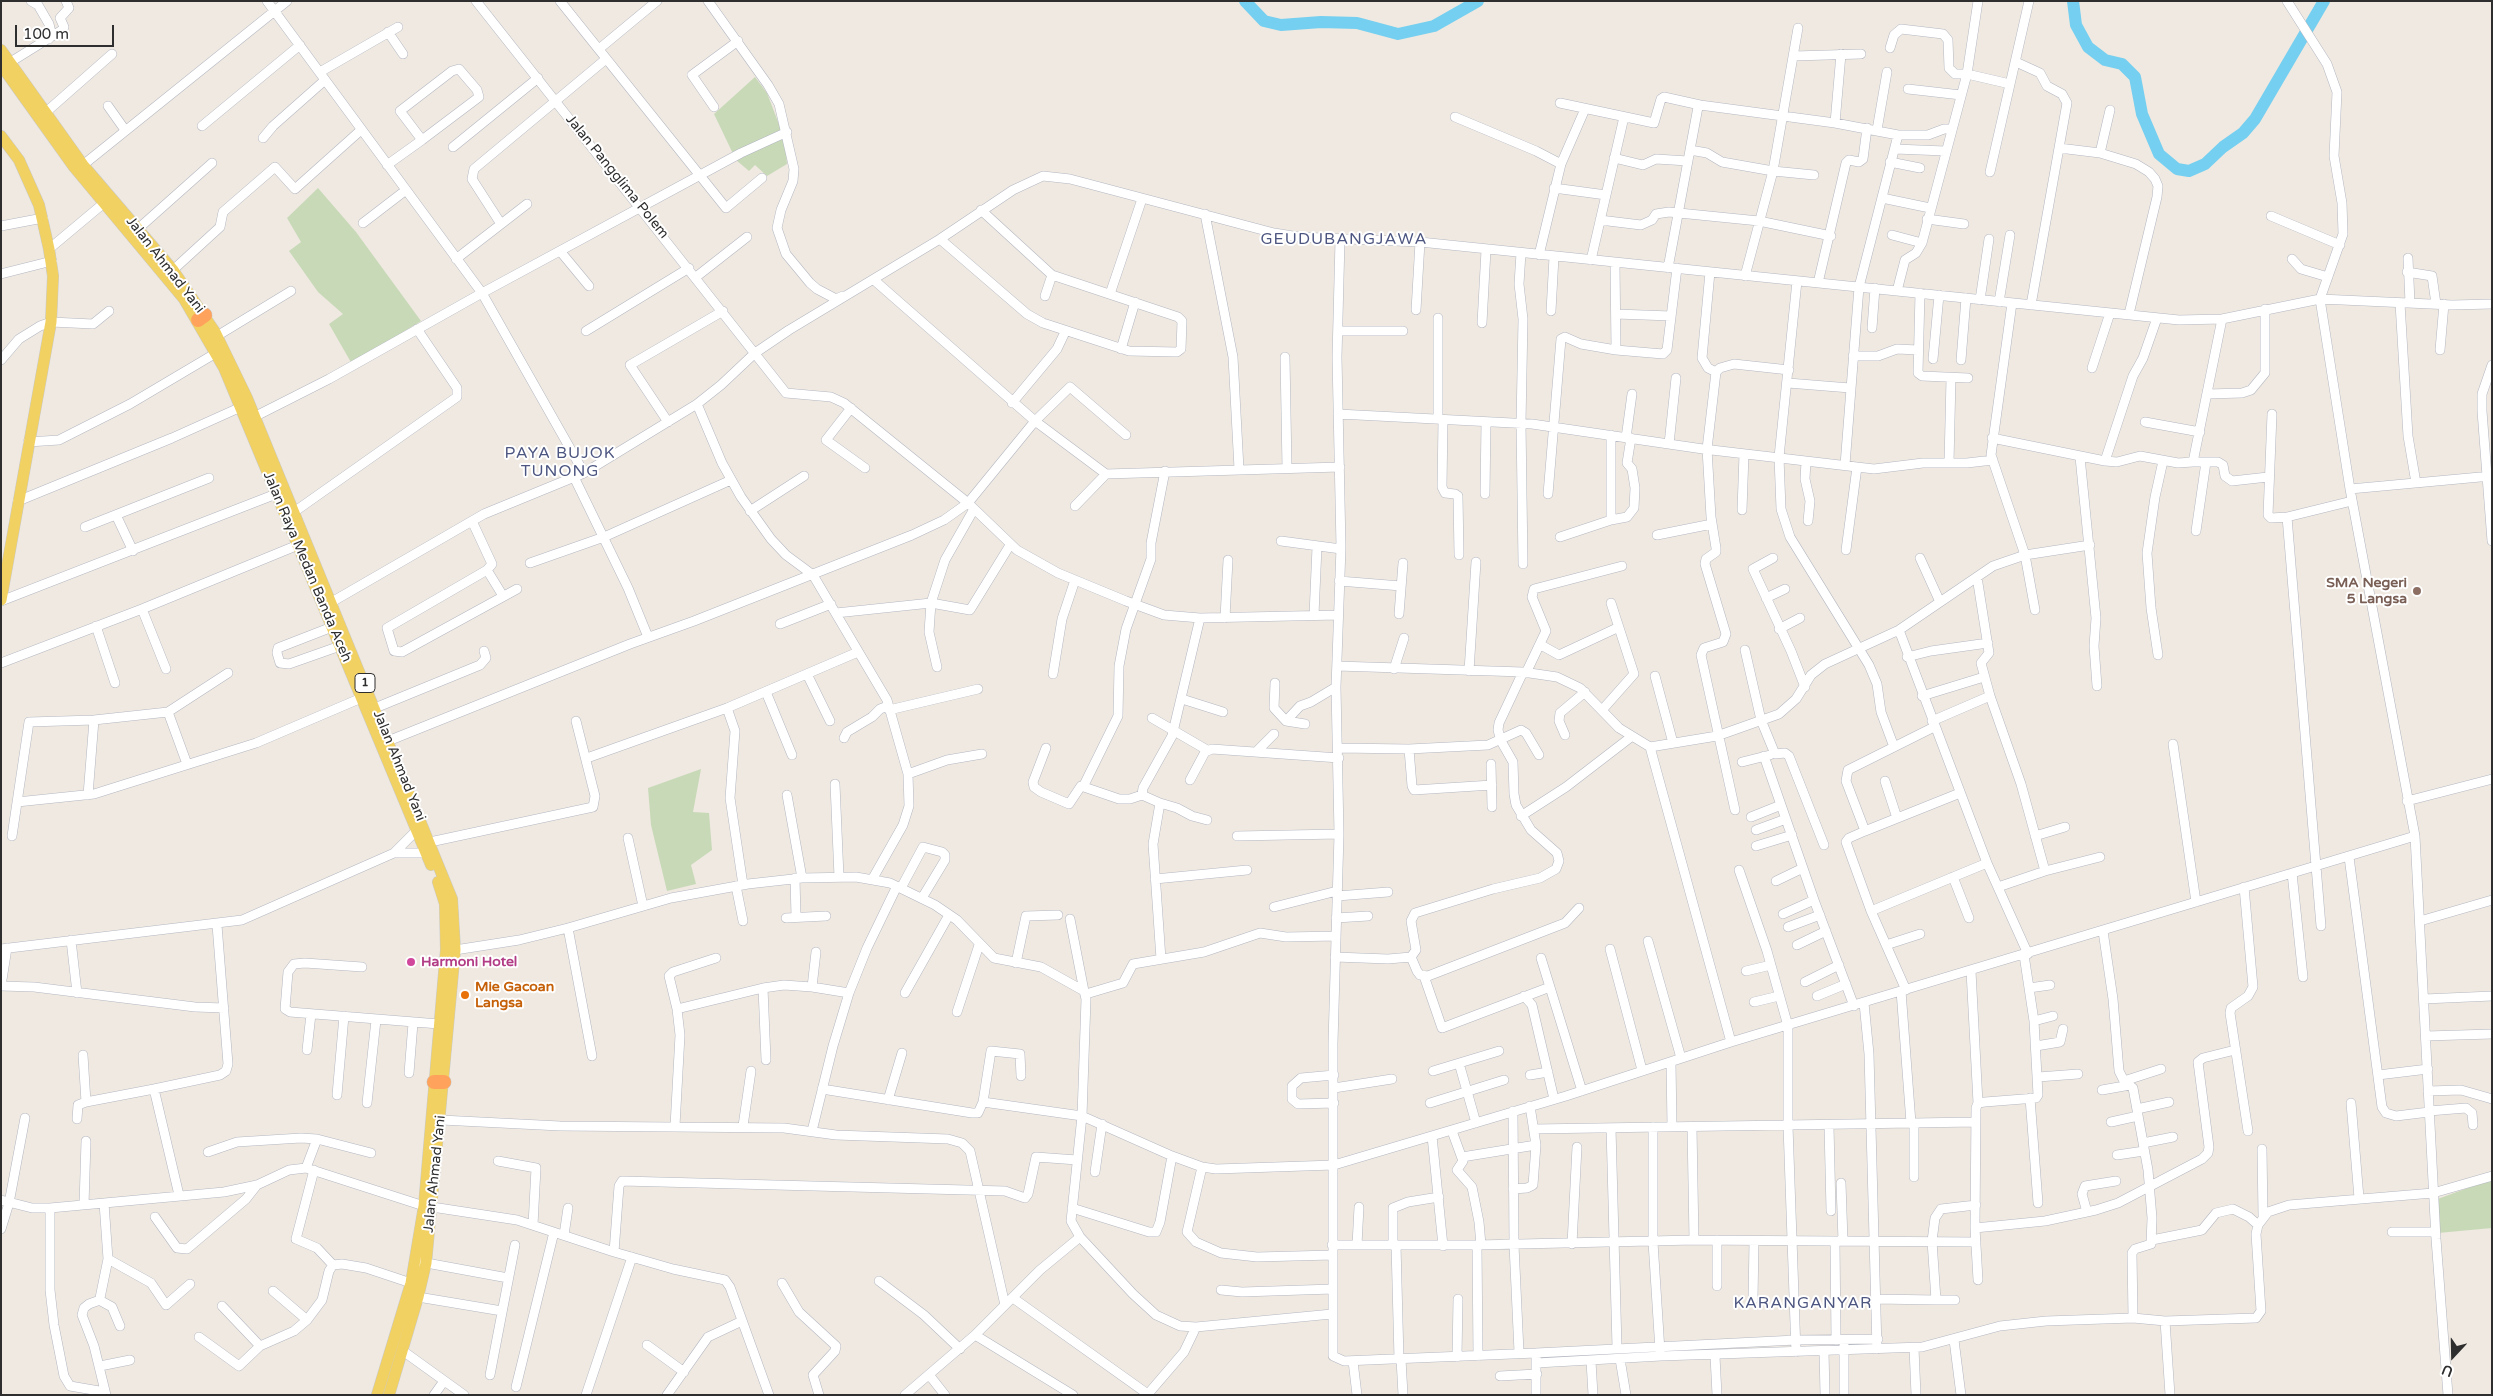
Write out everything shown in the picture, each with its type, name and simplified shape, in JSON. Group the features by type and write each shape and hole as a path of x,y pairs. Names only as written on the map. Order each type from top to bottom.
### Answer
{"main road":[{"name":"Jalan Ahmad Yani","path":"1,50 5,64 45,113 83,165 172,270 216,336 241,382 366,696 375,708 428,847 452,899 455,950 439,1082 441,1120 428,1207 418,1297 389,1395"},
{"name":"Jalan Raya Medan Banda Aceh","path":"5,64 36,118 104,203 202,317 340,646 366,696 416,831 428,847 442,894 446,918 439,1024 439,1082 428,1207"},
{"path":"1,136 19,160 43,218 52,261 51,322 18,501 6,546 1,601"},
{"name":"1","path":"377,1395 411,1283 421,1262"}],"street":[{"path":"31,1 38,5 49,24 51,32 49,39"},
{"path":"5,64 49,39 63,28 60,19 69,8 66,1"},
{"path":"267,1 482,293 584,473"},
{"path":"83,165 287,1"},
{"name":"Jalan Pangglima Polem","path":"476,1 786,393 831,397 851,408 971,506 1010,545 1043,565 1134,604 1164,615 1200,618 1338,615"},
{"path":"560,1 726,208 762,178"},
{"path":"599,49 657,1"},
{"path":"708,1 738,41 779,104 787,132 794,176 779,218 779,238 786,254 810,283 836,299 850,295"},
{"path":"1897,291 1905,260 1916,253 1922,243 1967,74 1978,1"},
{"path":"1990,172 2029,1"},
{"path":"2289,4 2327,64 2337,92 2334,156 2342,210 2340,245 2320,299 2352,502 2415,836 2435,1232 2448,1395"},
{"path":"262,138 322,76 398,27"},
{"path":"1745,276 1773,171 1798,28"},
{"path":"1890,48 1894,35 1901,29 1943,34 1948,40 1949,68 1955,74 1967,74 2010,84"},
{"path":"388,32 403,54"},
{"path":"714,107 692,75 738,41"},
{"path":"202,126 300,45"},
{"path":"45,113 112,54"},
{"path":"1835,123 1841,54"},
{"path":"1794,56 1861,54"},
{"path":"502,224 472,179 472,172 476,166 606,59"},
{"path":"2016,62 2040,73 2047,86 2066,98 2031,305"},
{"path":"387,165 422,140 479,97 477,90 458,69 452,71 400,111 422,140"},
{"path":"1877,130 1887,72"},
{"path":"453,147 538,78"},
{"path":"1908,89 1961,96"},
{"path":"1560,103 1654,123 1661,99 1664,97 1700,105 1784,115 1867,128 1898,135 1928,135 1944,129 1951,129"},
{"path":"1548,494 1560,339 1565,337 1581,344 1616,350 1665,352 1671,316 1672,268 1688,161 1698,107 1700,105"},
{"path":"108,106 125,130"},
{"path":"1539,255 1561,164 1586,109"},
{"path":"2100,153 2110,110"},
{"path":"1455,117 1536,151 1561,164"},
{"path":"1591,260 1624,117"},
{"path":"1818,283 1831,236 1846,163 1849,160 1859,162 1863,159 1867,128"},
{"path":"172,270 220,227 223,212 275,167 295,189 362,130"},
{"path":"254,417 329,379 560,250 741,152 787,132"},
{"path":"1845,465 1859,287 1898,135"},
{"path":"1916,150 1918,135"},
{"path":"2059,148 2100,153 2136,164 2149,172 2158,186 2129,314"},
{"path":"1895,149 1945,152"},
{"path":"1690,150 1706,153 1722,162 1773,171 1814,175"},
{"path":"1614,158 1643,165 1656,159 1688,161"},
{"path":"1890,162 1920,168"},
{"path":"138,228 212,163"},
{"path":"330,603 472,520 494,509 584,473 697,404 722,385 756,353 789,330 850,295 940,239 1013,190 1043,176 1070,179 1274,233 1340,240 1371,239 1420,242 1521,254 1875,288 2156,318 2192,321 2222,319 2320,299 2405,303 2492,304"},
{"path":"1554,188 1606,195"},
{"path":"362,223 406,190"},
{"path":"1882,198 1930,208"},
{"path":"1110,294 1142,199"},
{"path":"49,248 104,203"},
{"path":"456,259 527,204"},
{"path":"940,239 1027,314 1065,332 1137,352 1177,352 1181,350 1180,319 1135,302 1052,276 981,210"},
{"path":"1205,214 1233,357 1239,469"},
{"path":"1600,220 1641,225 1652,220 1656,214 1680,214 1759,221 1831,236"},
{"path":"2271,216 2340,245"},
{"path":"1,226 43,218"},
{"path":"1927,219 1964,224"},
{"path":"1892,235 1922,243"},
{"path":"1999,302 2010,235"},
{"path":"696,277 747,237"},
{"path":"1980,300 1990,239"},
{"path":"1340,240 1338,414 1341,549 1336,687 1339,753 1339,834 1335,957 1332,1245 1333,1356 1339,1360 1353,1361 1478,1356 1519,1352 1614,1353 1796,1346 1824,1351 1877,1344"},
{"path":"1416,310 1420,242"},
{"path":"560,250 589,286"},
{"path":"1482,323 1486,250"},
{"path":"1521,254 1519,280 1523,319 1520,423 1523,564"},
{"path":"1551,311 1554,257"},
{"path":"2408,258 2405,303 2408,436 2416,483"},
{"path":"2292,259 2301,269 2328,277"},
{"path":"1,274 52,261"},
{"path":"1615,263 1616,350"},
{"path":"586,331 689,268"},
{"path":"1710,272 1702,358 1708,368 1716,372"},
{"path":"2407,272 2432,276 2440,304 2440,350"},
{"path":"1045,296 1052,276"},
{"path":"874,280 1012,403 1106,474 1340,467"},
{"path":"1797,282 1779,457 1781,509 1784,525 1858,648 1877,684 1881,712 1894,747"},
{"path":"1872,328 1875,288"},
{"path":"216,336 291,291"},
{"path":"1920,293 1918,350 1920,376 1968,378"},
{"path":"1934,359 1940,295"},
{"path":"1961,360 1966,298"},
{"path":"1121,349 1135,302"},
{"path":"2012,303 1991,455 2025,555 2035,610"},
{"path":"2208,394 2242,393 2257,384 2265,373 2265,309"},
{"path":"1,360 22,337 51,322 93,324 108,311"},
{"path":"668,422 630,365 723,312"},
{"path":"2092,368 2110,313"},
{"path":"1616,314 1671,316"},
{"path":"1438,318 1442,487 1445,493 1458,496 1459,555"},
{"path":"2105,461 2133,376 2143,358 2156,318"},
{"path":"2193,462 2222,319"},
{"path":"294,512 457,397 457,388 417,329"},
{"path":"1338,332 1403,331"},
{"path":"1012,403 1058,350 1065,332"},
{"path":"1853,356 1878,356 1897,349 1918,350"},
{"path":"28,442 59,440 130,404 216,353"},
{"path":"1285,357 1287,468"},
{"path":"1716,372 1727,365 1744,364 1789,370"},
{"path":"2492,365 2482,394 2492,541"},
{"path":"1716,372 1707,449 1712,524 1716,552 1706,559 1705,564 1715,591 1726,639 1723,642 1704,648 1700,652 1717,736 1735,810"},
{"path":"1669,444 1676,378"},
{"path":"1949,463 1951,378"},
{"path":"1788,383 1850,388"},
{"path":"937,667 929,632 931,602 945,560 971,506 1035,422 1070,386 1126,434"},
{"path":"1560,536 1628,517 1634,508 1635,488 1632,469 1627,463 1632,394"},
{"path":"697,404 731,480 750,510 786,555 813,575 882,691 889,708 908,774 908,814 873,878"},
{"path":"18,501 172,438 241,407"},
{"path":"851,408 826,440 866,468"},
{"path":"1338,414 1520,423 1744,454 1874,469 1993,460"},
{"path":"2272,414 2268,477 2268,515 2272,518 2287,517 2352,502"},
{"path":"1485,494 1486,422"},
{"path":"2145,422 2200,432"},
{"path":"1611,435 1612,520"},
{"path":"1992,438 2105,461 2118,462 2134,456 2183,464 2193,462 2221,463 2225,476 2232,481 2268,477"},
{"path":"1742,510 1744,454"},
{"path":"2080,457 2096,618 2094,646 2097,686"},
{"path":"1806,460 1805,479 1810,501 1808,521"},
{"path":"2158,655 2147,553 2155,497 2163,461"},
{"path":"2196,531 2206,462"},
{"path":"1846,550 1857,467"},
{"path":"1083,787 1118,716 1120,666 1134,604 1151,559 1151,542 1165,471"},
{"path":"1075,506 1106,474"},
{"path":"750,510 804,476"},
{"path":"2350,489 2489,476"},
{"path":"574,477 628,588 648,637"},
{"path":"85,527 209,478"},
{"path":"530,563 604,537 731,480"},
{"path":"1,601 276,494"},
{"path":"388,741 648,637 813,575 912,535 971,506"},
{"path":"116,515 133,551"},
{"path":"2287,517 2321,926"},
{"path":"472,520 492,562 486,570 388,627 386,632 394,651 397,653 402,652 517,589"},
{"path":"1657,535 1712,524"},
{"path":"1281,541 1341,549"},
{"path":"1,663 142,609 298,545"},
{"path":"836,613 931,602 971,609 1010,545"},
{"path":"1337,666 1524,672 1557,677 1585,692 1603,709 1618,728 1650,747 1717,736 1779,714 1796,699 1817,669 1899,630 1993,566 2025,555 2090,545"},
{"path":"1314,615 1317,547"},
{"path":"1772,558 1753,569 1779,629 1791,651 1805,687"},
{"path":"1920,558 1940,602"},
{"path":"1225,618 1228,560"},
{"path":"1469,671 1476,562"},
{"path":"1399,614 1403,563"},
{"path":"1335,957 1388,959 1411,957 1416,950 1412,921 1415,913 1493,889 1540,878 1556,869 1557,853 1531,830 1521,816 1514,794 1513,762 1501,741 1499,723 1545,635 1545,627 1532,597 1534,589 1622,566"},
{"path":"486,570 503,596"},
{"path":"1976,577 1988,643 1988,655 1981,662 1984,678 2021,784 2045,871"},
{"path":"1054,674 1062,619 1075,580"},
{"path":"1339,581 1401,586"},
{"path":"1766,598 1785,589"},
{"path":"1603,709 1634,674 1611,603"},
{"path":"780,624 831,604"},
{"path":"142,609 166,669"},
{"path":"1142,795 1143,788 1166,750 1174,729 1200,618"},
{"path":"1779,629 1800,618"},
{"path":"96,626 115,683"},
{"path":"332,627 278,648 277,653 280,663 289,664 340,646"},
{"path":"1541,645 1558,655 1619,627"},
{"path":"1899,630 1922,696 1960,793 2026,954 2034,1020 2038,1095 2030,1098 1978,1103"},
{"path":"1394,669 1404,638"},
{"path":"1908,658 1931,651 1988,643"},
{"path":"1745,650 1761,720 1775,754"},
{"path":"375,708 480,665 486,658 484,651"},
{"path":"586,758 727,708 858,652"},
{"path":"12,836 29,722 94,720 168,712 228,673"},
{"path":"807,674 830,721"},
{"path":"1655,676 1672,743"},
{"path":"1922,696 1984,678"},
{"path":"1276,683 1273,706 1286,721 1305,724"},
{"path":"1286,721 1300,706 1311,702 1336,687"},
{"path":"844,738 847,732 872,717 880,708 889,708 978,689"},
{"path":"766,692 792,755"},
{"path":"1565,735 1559,721 1560,713 1585,692"},
{"path":"16,802 88,795 256,743 366,696"},
{"path":"1865,830 1846,776 1848,770 1894,747 1933,724 1990,696"},
{"path":"1182,699 1223,712"},
{"path":"727,708 735,730 730,795 742,921"},
{"path":"168,712 187,764"},
{"path":"1152,718 1174,729 1207,750 1339,753 1488,745 1523,730 1539,756"},
{"path":"88,795 94,720"},
{"path":"224,1008 195,1007 1,986 4,949 70,940 217,925 255,916 394,853 428,847 593,807 595,796 576,721"},
{"path":"1257,751 1274,734"},
{"path":"1521,816 1566,787 1632,737"},
{"path":"2173,744 2196,902"},
{"path":"1650,747 1731,1042"},
{"path":"1046,748 1033,782 1036,790 1069,804 1079,787 1119,799 1130,799 1142,795 1177,808 1192,816 1207,820"},
{"path":"1409,749 1412,786 1414,790 1492,785"},
{"path":"1190,780 1207,750"},
{"path":"1742,762 1775,754 1785,753 1789,756 1824,845"},
{"path":"908,774 947,760 982,754"},
{"path":"1764,756 1814,900 1854,1006"},
{"path":"1491,764 1492,807"},
{"path":"2408,801 2492,779"},
{"path":"1885,781 1897,818"},
{"path":"835,784 839,877"},
{"path":"1914,1177 1913,1123 1904,990 1846,846 1849,838 1865,830 1960,793"},
{"path":"787,795 798,878 796,917"},
{"path":"1160,803 1153,844 1161,959"},
{"path":"1751,817 1781,805"},
{"path":"1756,830 1786,819"},
{"path":"2035,836 2065,827"},
{"path":"394,853 416,831"},
{"path":"1237,836 1339,834"},
{"path":"1756,846 1792,835"},
{"path":"983,1102 1082,1116 1172,1156 1202,1167 1216,1169 1334,1165 1452,1131 1731,1042 2415,836"},
{"path":"628,838 643,906"},
{"path":"812,1131 849,993 867,948 899,887 923,847 942,852 945,855 945,860 922,898"},
{"path":"2349,857 2382,1106 2386,1113 2396,1116 2466,1108 2472,1113 2473,1125"},
{"path":"1998,887 2045,871 2100,858"},
{"path":"1871,911 1988,863"},
{"path":"1776,881 1803,868"},
{"path":"1155,879 1247,870"},
{"path":"1740,870 1771,965 1788,1026 1788,1126 1794,1241 1796,1346"},
{"path":"2292,873 2303,977"},
{"path":"455,950 519,940 643,906 739,885 798,878 839,877 873,878 899,887 922,898 949,915 962,925 979,945 994,958 1041,967 1085,993 1123,983 1133,964 1204,952 1260,933 1286,937 1336,936"},
{"path":"1954,877 1969,918"},
{"path":"2244,887 2253,987 2248,996 2231,1008 2235,1050 2248,1131"},
{"path":"1274,907 1337,893 1388,892"},
{"path":"1783,914 1814,900"},
{"path":"2420,921 2492,900"},
{"path":"1424,976 1565,923 1580,908"},
{"path":"905,994 949,915"},
{"path":"1016,963 1026,916 1058,915"},
{"path":"1788,927 1820,915"},
{"path":"786,918 826,916"},
{"path":"1336,918 1368,916"},
{"path":"1070,919 1085,993 1082,1116 1071,1221 1080,1237 1133,1294 1156,1315 1180,1326 1196,1327 1332,1314"},
{"path":"77,1119 78,1105 86,1102 220,1075 226,1071 228,1064 217,925"},
{"path":"568,928 592,1056"},
{"path":"1797,945 1826,931"},
{"path":"2103,931 2113,999 2119,1071 2133,1088 2149,1187 2152,1240 2148,1246 2136,1249 2132,1253 2132,1318"},
{"path":"1886,945 1920,934"},
{"path":"70,940 77,993"},
{"path":"1648,941 1681,1058"},
{"path":"957,1012 979,945"},
{"path":"1610,949 1642,1070"},
{"path":"812,987 816,952"},
{"path":"1411,957 1417,972 1424,976 1442,1028 1524,996 1550,988"},
{"path":"675,1126 680,1035 677,1009 670,983 670,973 716,958"},
{"path":"1541,958 1582,1090"},
{"path":"362,967 305,963 290,966 284,1002 285,1009 290,1012 439,1024"},
{"path":"1746,971 1771,965"},
{"path":"1805,982 1839,965"},
{"path":"1971,970 1978,1103 1976,1108 1975,1228 1978,1280"},
{"path":"1817,996 1846,984"},
{"path":"2029,988 2050,984"},
{"path":"677,1009 763,988 784,986 812,987 849,993"},
{"path":"763,988 766,1060"},
{"path":"1524,996 1532,1005 1554,1099"},
{"path":"1754,1002 1779,996"},
{"path":"2424,999 2492,996"},
{"path":"1864,1003 1869,1054 1872,1241 1877,1344"},
{"path":"307,1050 311,1014"},
{"path":"337,1095 344,1016"},
{"path":"2034,1020 2053,1016"},
{"path":"367,1103 376,1020"},
{"path":"408,1073 413,1023"},
{"path":"2036,1046 2060,1042 2063,1029"},
{"path":"2426,1036 2492,1034"},
{"path":"1975,1228 2045,1221 2118,1203 2202,1159 2208,1153 2209,1147 2198,1062 2203,1058 2235,1050"},
{"path":"822,1089 976,1113 980,1111 983,1102 991,1051 1020,1054 1021,1076"},
{"path":"1433,1071 1499,1051"},
{"path":"888,1100 902,1053"},
{"path":"83,1055 86,1102"},
{"path":"1671,1062 1672,1127"},
{"path":"1459,1063 1476,1123"},
{"path":"2378,1075 2428,1068"},
{"path":"2102,1090 2127,1083 2161,1069"},
{"path":"743,1126 751,1072"},
{"path":"1530,1076 1548,1072"},
{"path":"1334,1074 1301,1078 1292,1086 1292,1098 1298,1104 1334,1102"},
{"path":"2038,1077 2078,1074"},
{"path":"1334,1088 1392,1079"},
{"path":"1430,1103 1504,1080"},
{"path":"154,1089 179,1195"},
{"path":"2428,1091 2461,1090 2475,1096 2492,1099"},
{"path":"2030,1098 2038,1202"},
{"path":"2111,1122 2169,1102"},
{"path":"2351,1102 2358,1198"},
{"path":"1513,1189 1528,1188 1533,1185 1536,1145 1530,1106"},
{"path":"1513,1111 1514,1245 1519,1352"},
{"path":"1,1230 5,1201 25,1118"},
{"path":"441,1120 560,1126 743,1126 812,1131 836,1135 948,1139 962,1143 970,1151 1004,1305"},
{"path":"1534,1129 1829,1126 1870,1123 1976,1122"},
{"path":"1095,1172 1102,1124"},
{"path":"1829,1126 1830,1211"},
{"path":"1653,1127 1653,1242 1660,1351"},
{"path":"1692,1127 1694,1240"},
{"path":"1611,1128 1614,1353 1626,1395"},
{"path":"1452,1131 1463,1162 1457,1170 1472,1187 1479,1222 1478,1356"},
{"path":"1432,1136 1443,1246"},
{"path":"2118,1155 2173,1137"},
{"path":"208,1152 237,1142 268,1138 317,1139 371,1153"},
{"path":"317,1139 296,1239 317,1248 333,1265"},
{"path":"84,1205 86,1141"},
{"path":"1462,1157 1513,1147 1536,1145"},
{"path":"1572,1244 1577,1147"},
{"path":"2262,1149 2264,1216"},
{"path":"1072,1208 1154,1233 1160,1222 1172,1156"},
{"path":"614,1252 619,1186 622,1181 1005,1191 1025,1198 1036,1157 1077,1160"},
{"path":"498,1161 536,1168 533,1225"},
{"path":"1202,1167 1188,1232 1196,1242 1221,1254 1257,1257 1332,1255"},
{"path":"5,1201 32,1208 50,1208 224,1192 257,1185 289,1170 310,1169 428,1207 480,1213 533,1225 614,1252 725,1280 730,1287 769,1395"},
{"path":"1660,1351 1715,1356 1840,1340 1914,1348 2023,1322 2132,1318 2165,1321 2256,1318 2260,1315 2258,1225 2264,1216 2276,1208 2288,1205 2358,1198 2433,1193 2492,1176"},
{"path":"2087,1212 2082,1194 2085,1186 2116,1181"},
{"path":"1841,1183 1839,1241 1840,1340 1843,1350 1844,1395"},
{"path":"155,1217 177,1248 187,1249 246,1199 257,1185"},
{"path":"1403,1395 1393,1208 1408,1202 1438,1197"},
{"path":"100,1300 108,1259 104,1203"},
{"path":"1936,1300 1932,1241 1935,1218 1940,1209 1976,1206"},
{"path":"1358,1245 1359,1207"},
{"path":"50,1208 50,1290 54,1325 64,1376 70,1386 106,1394 100,1366 82,1315 89,1304 100,1300"},
{"path":"564,1235 568,1208"},
{"path":"2152,1240 2202,1230 2216,1213 2233,1209 2249,1217 2258,1225"},
{"path":"516,1387 554,1232"},
{"path":"2392,1232 2435,1232"},
{"path":"905,1395 930,1376 976,1335 1040,1270 1080,1237"},
{"path":"1332,1245 1443,1246 1694,1240 1976,1242"},
{"path":"1717,1240 1717,1286"},
{"path":"1753,1300 1754,1241"},
{"path":"490,1375 516,1245"},
{"path":"586,1395 632,1257"},
{"path":"108,1259 151,1283 164,1304 168,1304 190,1284"},
{"path":"421,1262 508,1278"},
{"path":"199,1337 237,1366 260,1346 294,1331 307,1320 322,1300 329,1271 333,1265 342,1264 366,1268 411,1283"},
{"path":"879,1281 924,1314 960,1349"},
{"path":"782,1283 799,1312 836,1346 835,1350 813,1375 820,1395"},
{"path":"1220,1290 1242,1292 1333,1289"},
{"path":"273,1291 307,1320"},
{"path":"418,1297 502,1311"},
{"path":"1012,1298 1148,1394 1184,1352 1196,1327"},
{"path":"1457,1357 1458,1299"},
{"path":"1876,1299 1955,1300"},
{"path":"100,1300 112,1307 120,1326"},
{"path":"222,1306 260,1346"},
{"path":"667,1395 708,1338 742,1321"},
{"path":"2165,1321 2170,1395"},
{"path":"976,1335 1074,1395"},
{"path":"1954,1340 1961,1395"},
{"path":"646,1345 684,1372"},
{"path":"1914,1348 1916,1395"},
{"path":"403,1351 464,1395"},
{"path":"1824,1351 1824,1395"},
{"path":"1536,1353 1536,1395"},
{"path":"1537,1363 1591,1361 1614,1353"},
{"path":"1715,1356 1717,1395"},
{"path":"100,1366 130,1360"},
{"path":"1353,1361 1357,1395"},
{"path":"1591,1361 1594,1395"},
{"path":"1500,1376 1537,1374"},
{"path":"930,1376 945,1395"},
{"path":"434,1395 444,1381"}],"green space":[{"path":"755,77 767,93 785,140 787,164 767,176 755,165 749,171 736,160 714,114"},
{"path":"318,188 356,232 421,321 352,364 329,324 343,314 318,292 289,251 301,242 287,218"},
{"path":"701,769 693,812 709,813 712,850 691,865 696,884 667,891 651,825 648,788"},
{"path":"2492,1179 2492,1228 2438,1233 2435,1200"}],"waterway":[{"path":"1245,1 1264,21 1281,25 1321,22 1357,23 1398,34 1434,26 1478,1"},
{"path":"2073,1 2076,25 2088,47 2105,60 2122,64 2135,77 2142,114 2159,154 2177,169 2189,171 2205,164 2223,147 2243,133 2255,119 2324,1"}],"place":[{"name":"SMA Negeri 5 Langsa","path":"2417,591"},
{"name":"Harmoni Hotel","path":"411,962"},
{"name":"Mie Gacoan Langsa","path":"465,995"}],"district":[{"name":"GEUDUBANGJAWA","path":"1344,240"},
{"name":"PAYA BUJOK TUNONG","path":"560,463"},
{"name":"KARANGANYAR","path":"1803,1304"}]}
